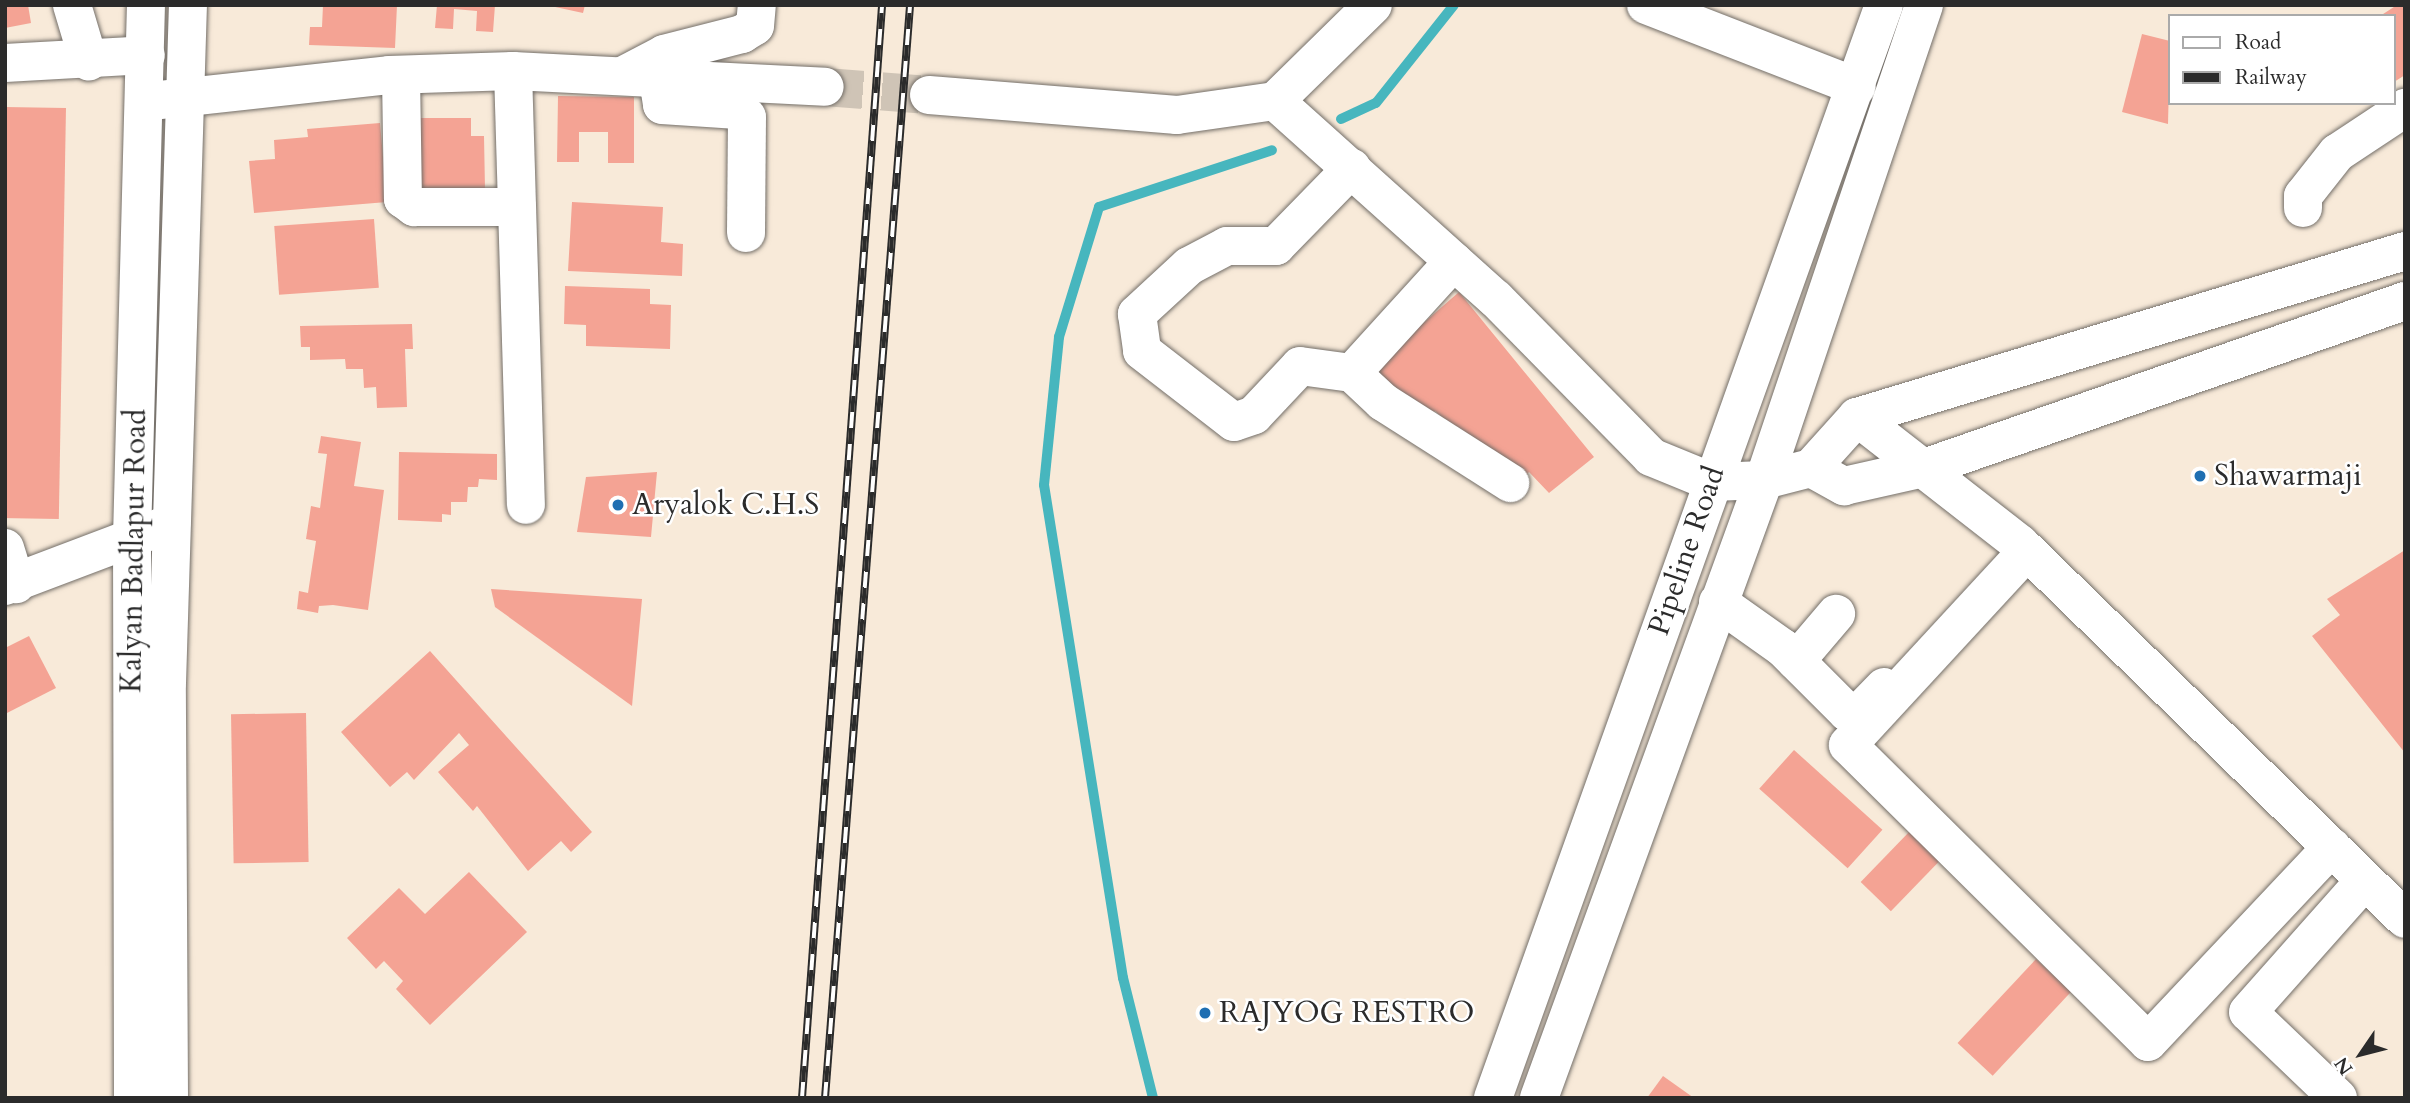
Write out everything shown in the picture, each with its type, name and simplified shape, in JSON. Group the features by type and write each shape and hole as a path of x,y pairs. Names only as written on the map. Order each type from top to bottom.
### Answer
{"street":[{"path":"72,5 89,62"},
{"name":"Kalyan Badlapur Road","path":"133,1098 132,538 146,5"},
{"path":"169,1098 164,866 188,5"},
{"path":"620,77 664,54 742,34 755,26 757,5"},
{"path":"929,95 1177,115 1275,101 1373,5"},
{"path":"1646,5 1857,87"},
{"name":"Pipeline Road","path":"1493,1098 1712,482 1857,87 1884,5"},
{"name":"Pipeline Road","path":"1539,1098 1764,480 1924,5"},
{"path":"5,63 89,62 146,55"},
{"path":"145,101 187,100 401,75 513,71 825,87"},
{"path":"513,71 526,505"},
{"path":"401,75 403,199 414,207 517,207"},
{"path":"658,79 663,105 738,110 747,117 746,233"},
{"path":"1275,101 1454,261 1651,457 1712,482 1764,480 1811,468 1857,417 2405,251"},
{"path":"2303,208 2303,196 2337,153 2405,108"},
{"path":"1352,168 1276,246 1227,246 1189,266 1137,314 1142,351 1234,422 1254,415 1300,366 1352,373 1383,402 1510,483"},
{"path":"1352,373 1454,261"},
{"path":"1811,468 1844,486 1924,468 2405,301"},
{"path":"1857,417 2023,548 2405,919"},
{"path":"9,573 132,538 172,523"},
{"path":"1718,602 1796,661 1847,712 1859,713 2023,548"},
{"path":"2023,548 1848,745 2148,1042 2332,847"},
{"path":"1796,661 1836,614"},
{"path":"2338,1098 2248,1012 2365,880"}],"building":[{"path":"5,5 28,5 31,23 5,28"},
{"path":"323,5 397,5 395,48 309,45 310,27 322,27"},
{"path":"437,5 495,5 493,32 476,31 477,11 454,9 453,29 435,28"},
{"path":"546,5 585,5 583,13"},
{"path":"2397,5 2405,5 2405,75 2396,81 2396,14 2383,14"},
{"path":"2142,34 2168,40 2168,124 2122,112"},
{"path":"558,96 634,97 634,163 608,163 608,132 579,132 579,162 557,162"},
{"path":"5,107 66,108 59,519 5,518"},
{"path":"410,118 471,118 471,136 484,136 485,189 411,199"},
{"path":"380,123 387,202 254,213 249,161 275,159 274,140 308,137 307,129"},
{"path":"572,202 663,207 661,242 683,244 682,276 568,271"},
{"path":"374,219 379,288 279,295 274,226"},
{"path":"565,286 650,289 650,304 671,305 670,349 586,346 586,325 564,324"},
{"path":"1459,292 1594,457 1549,493 1529,472 1518,484 1435,411 1426,419 1365,374"},
{"path":"412,324 413,349 405,349 407,407 377,408 376,387 364,388 363,369 346,369 345,359 310,360 310,347 301,347 300,326"},
{"path":"321,436 361,442 354,486 384,490 368,610 333,605 319,606 318,613 297,609 299,591 308,593 316,541 306,539 311,506 320,508 327,454 318,453"},
{"path":"399,452 497,454 497,480 479,479 478,487 468,487 467,502 451,502 451,515 442,514 442,522 398,520"},
{"name":"Aryalok C.H.S","path":"657,472 651,537 577,532 586,477"},
{"path":"2405,550 2405,753 2312,636 2340,615 2327,599"},
{"path":"491,589 642,599 632,706 495,607"},
{"path":"29,636 56,688 5,714 5,648"},
{"path":"430,651 592,832 571,852 561,841 528,871 477,806 473,811 438,772 469,745 459,733 414,780 407,772 390,787 341,732"},
{"path":"306,713 309,862 234,863 231,714"},
{"path":"1794,750 1882,830 1848,868 1759,789"},
{"path":"1910,831 1940,860 1891,911 1861,882"},
{"path":"469,872 527,932 430,1025 396,989 403,981 384,961 376,969 347,938 399,888 425,914"},
{"path":"2036,959 2071,992 1993,1076 1958,1043"},
{"path":"1663,1076 1694,1098 1647,1098"}],"waterway":[{"path":"1341,119 1376,103 1454,5"},
{"path":"1153,1098 1123,978 1044,485 1059,337 1099,207 1272,150"}],"tunnel":[{"path":"825,87 929,95"}],"railway":[{"path":"802,1098 882,5"},
{"path":"825,1098 910,5"}],"place":[{"name":"Shawarmaji","path":"2200,476"},
{"name":"Aryalok C.H.S","path":"618,505"},
{"name":"RAJYOG RESTRO","path":"1205,1013"}]}
